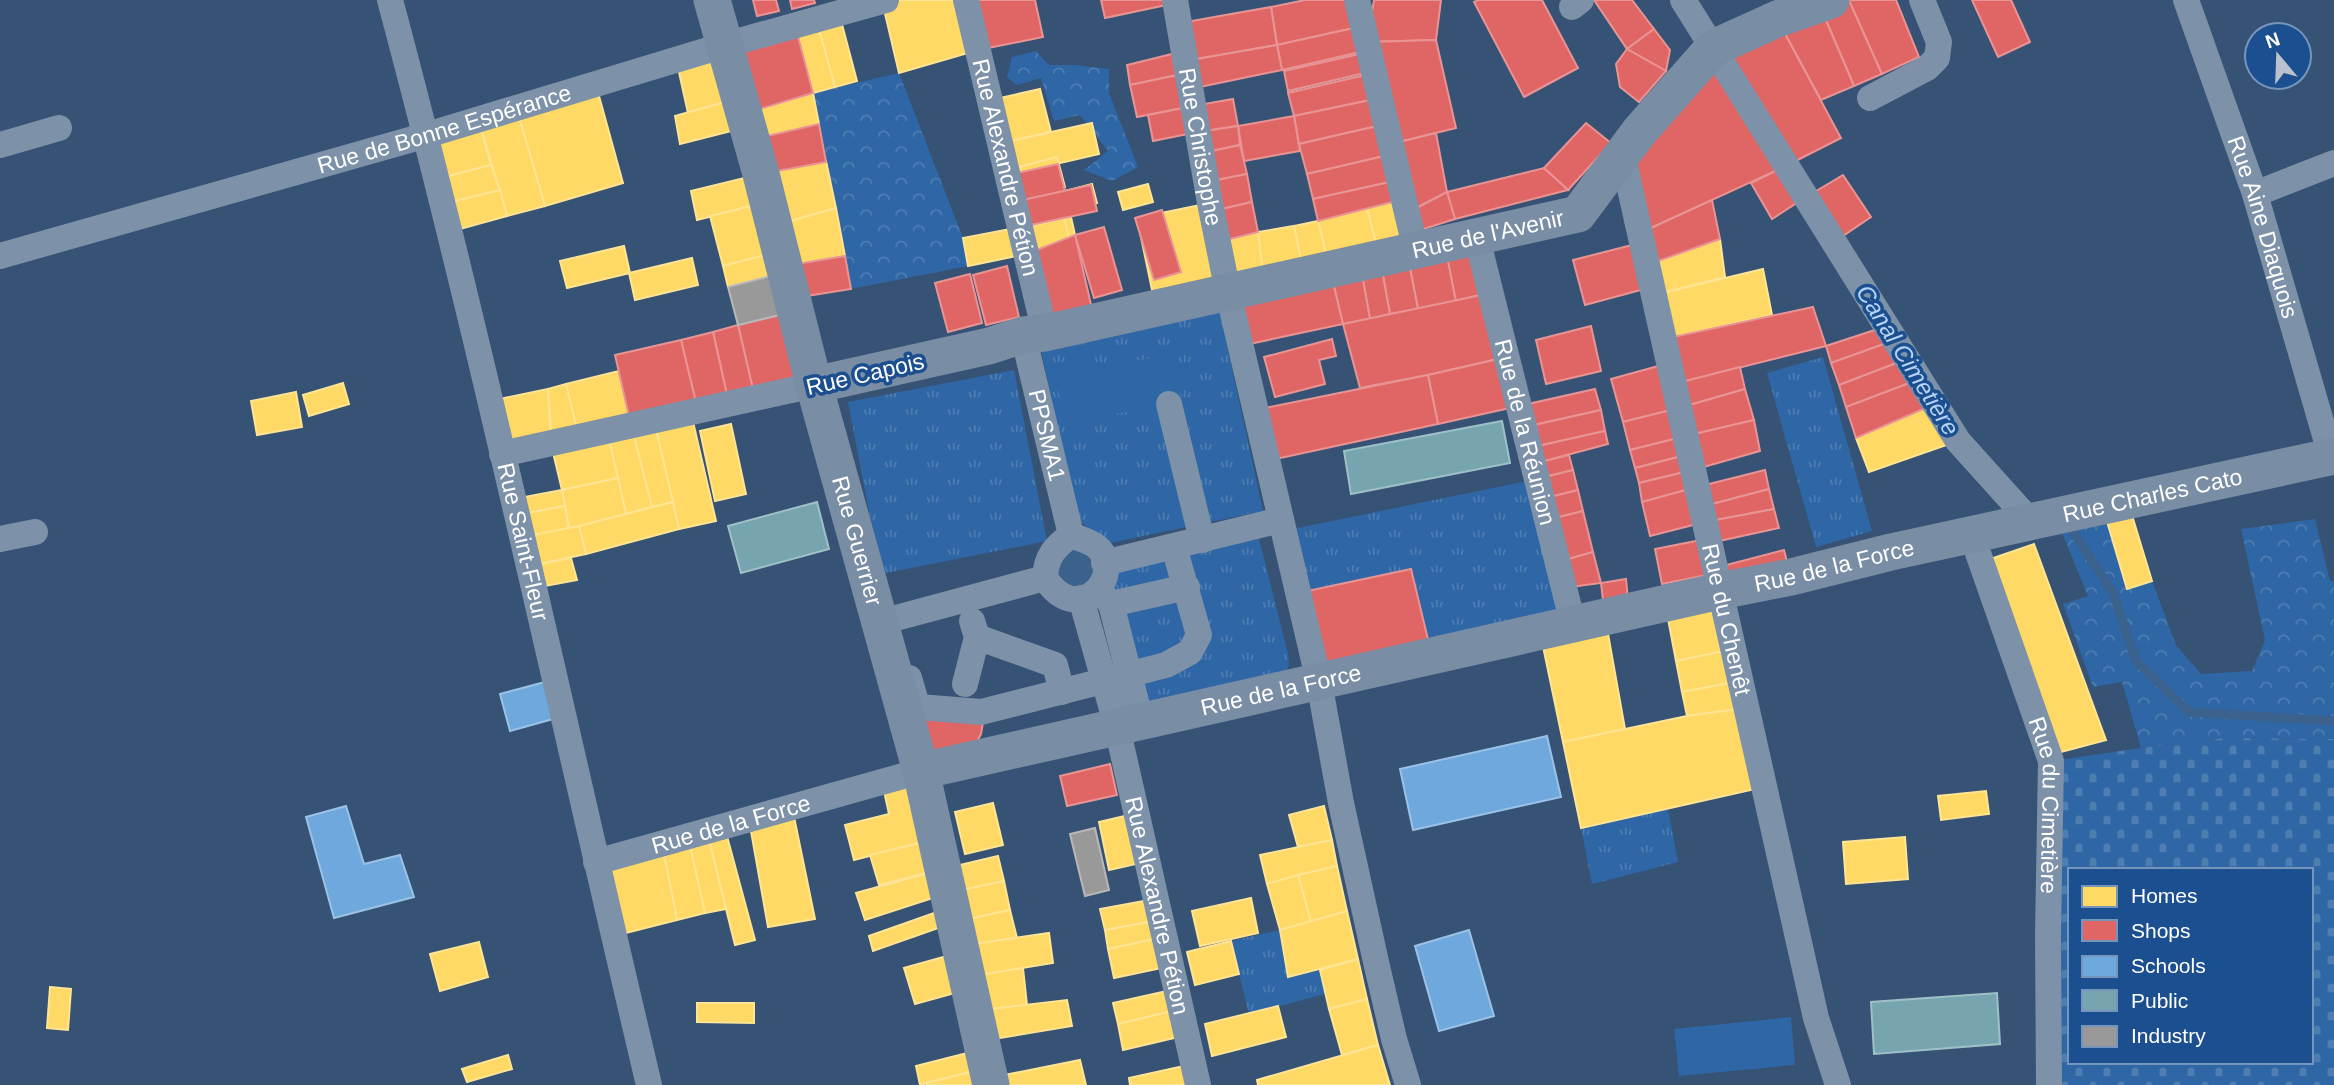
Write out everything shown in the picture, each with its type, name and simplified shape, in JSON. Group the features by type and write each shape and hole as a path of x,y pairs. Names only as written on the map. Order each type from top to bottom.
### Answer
{"main road":[{"name":"Rue Guerrier","path":"712,0 761,174 814,385 887,620 991,1085"},
{"name":"Rue de l'Avenir","path":"1228,292 1578,214 1622,153 1713,48 1776,19 1831,0"},
{"name":"Rue Capois","path":"814,385 1228,292"},
{"name":"Rue Charles Cato","path":"1972,536 2333,456"},
{"name":"Rue de la Force","path":"921,771 1972,536"}],"street":[{"name":"Rue Saint-Fleur","path":"390,0 427,135 546,634 649,1085"},
{"name":"Rue de Bonne Espérance","path":"0,256 427,135 724,45 886,0"},
{"name":"Rue Alexandre Pétion","path":"966,0 1034,334"},
{"name":"Rue Christophe","path":"1175,0 1228,292 1319,682 1343,815 1394,1039 1408,1085"},
{"path":"1357,0 1416,251"},
{"path":"1682,0 1958,441 2031,522"},
{"path":"1870,98 1927,68 1937,58 1939,42 1922,0"},
{"name":"Rue Aine Diaquois","path":"2186,0 2255,194 2333,456"},
{"path":"0,145 59,128"},
{"name":"Rue du Chenêt","path":"1622,153 1816,1018 1838,1085"},
{"path":"2255,194 2334,163"},
{"name":"Rue de la Réunion","path":"1477,238 1573,624"},
{"name":"PPSMA1","path":"1034,334 1072,536"},
{"name":"Rue Capois","path":"502,454 814,385"},
{"path":"1169,404 1202,540"},
{"path":"1104,563 1281,520"},
{"path":"0,539 35,532"},
{"path":"1129,724 1104,681 1097,597 1106,573 1103,555 1097,547 1072,536 1053,549 1048,558 1045,578 1057,593 1074,600 1097,597 1186,587"},
{"name":"Rue du Cimetière","path":"1972,536 2051,761 2049,1085"},
{"path":"1045,578 887,620 919,707 981,712 1166,665 1190,652 1199,635 1174,547"},
{"path":"1097,597 1130,674 1129,724"},
{"path":"965,600 977,637 965,684"},
{"path":"977,637 1055,665 1062,692"},
{"name":"Rue Alexandre Pétion","path":"1129,724 1198,1085"},
{"name":"Rue de la Force","path":"596,862 921,771"}],"green space":[{"path":"1036,51 1049,65 1109,69 1109,93 1138,167 1112,181 1084,170 1108,151 1080,115 1054,121 1041,78 1017,85 1007,77 1012,57"},
{"path":"899,73 963,238 968,266 851,289 813,93"},
{"path":"1219,309 1263,511 1105,544 1078,519 1041,351"},
{"path":"1173,354 1182,402 1064,423 1056,376"},
{"path":"1823,357 1872,531 1816,547 1767,373"},
{"path":"1014,370 1047,541 881,574 848,402"},
{"path":"1537,479 1573,624 1432,656 1411,569 1298,593 1283,531"},
{"path":"2103,506 2128,589 2152,581 2176,645 2201,674 2252,671 2265,640 2241,529 2315,519 2330,581 2334,581 2334,739 2224,738 2141,748 2122,682 2093,687 2063,604 2088,596 2055,516"},
{"path":"1258,535 1288,654 1289,665 1285,674 1128,715 1110,569"},
{"path":"2224,738 2334,739 2334,1085 2049,1085 2051,761"},
{"path":"1668,809 1678,862 1592,884 1581,828"},
{"path":"1280,930 1288,977 1320,970 1325,994 1249,1014 1231,941"},
{"path":"1791,1017 1795,1065 1679,1076 1674,1029"}],"shaded area":[{"path":"1071,535 1103,574 1063,597 1047,554"}],"building: Homes":[{"path":"966,0 978,50 899,73 882,1"},
{"path":"839,13 857,81 835,87 816,19"},
{"path":"816,19 835,87 813,93 795,25"},
{"path":"725,45 739,98 688,113 676,59"},
{"path":"596,85 623,183 545,206 516,107"},
{"path":"1040,89 1051,132 1002,143 991,100"},
{"path":"813,93 819,124 750,140 743,114"},
{"path":"739,98 747,127 680,144 675,116"},
{"path":"516,107 545,206 507,216 478,118"},
{"path":"478,118 491,165 437,179 427,135"},
{"path":"1092,123 1099,154 1008,175 1002,143"},
{"path":"1057,157 1065,187 1027,197 1019,167"},
{"path":"826,161 836,208 773,226 761,174"},
{"path":"491,165 500,190 443,204 437,179"},
{"path":"761,174 768,202 697,220 691,191"},
{"path":"1092,184 1097,203 1036,219 1031,200"},
{"path":"1148,184 1153,202 1123,210 1118,192"},
{"path":"500,190 507,216 449,232 443,204"},
{"path":"1404,199 1416,251 1380,259 1367,208"},
{"path":"768,202 780,251 723,266 710,216"},
{"path":"1210,203 1228,292 1156,309 1137,218"},
{"path":"836,208 845,256 785,266 773,226"},
{"path":"1367,208 1380,259 1330,270 1318,221"},
{"path":"1071,217 1075,235 1026,254 1021,227"},
{"path":"1064,218 1084,298 1050,308 1028,227"},
{"path":"1318,221 1330,270 1304,275 1294,226"},
{"path":"1294,226 1304,275 1264,284 1258,232"},
{"path":"1021,227 1026,254 968,266 963,238"},
{"path":"1258,232 1264,284 1228,292 1218,242"},
{"path":"1720,239 1725,277 1654,295 1647,265"},
{"path":"624,246 630,273 567,288 560,261"},
{"path":"780,251 786,272 728,287 723,266"},
{"path":"692,258 698,285 635,300 629,273"},
{"path":"1763,269 1772,315 1664,339 1654,295"},
{"path":"619,371 631,425 578,438 566,384"},
{"path":"343,383 349,404 309,416 303,395"},
{"path":"566,384 579,438 552,444 548,389"},
{"path":"548,389 551,444 502,454 490,401"},
{"path":"296,392 302,427 257,435 251,401"},
{"path":"1935,404 1958,441 1869,472 1856,438"},
{"path":"691,413 716,521 679,529 654,421"},
{"path":"654,421 673,502 652,507 631,425"},
{"path":"731,424 746,494 715,501 700,431"},
{"path":"631,425 652,507 626,514 607,431"},
{"path":"607,431 618,478 562,490 551,444"},
{"path":"618,478 626,514 569,529 562,490"},
{"path":"562,490 565,506 517,515 514,499"},
{"path":"673,502 679,529 586,554 579,526"},
{"path":"565,506 569,529 523,537 517,515"},
{"path":"2131,512 2152,581 2127,589 2106,518"},
{"path":"579,526 586,554 530,566 523,537"},
{"path":"2034,544 2106,740 2057,753 1990,559"},
{"path":"571,558 577,580 534,588 530,566"},
{"path":"1720,591 1734,649 1676,661 1665,603"},
{"path":"1605,617 1625,729 1563,742 1540,632"},
{"path":"1734,649 1740,681 1682,692 1676,661"},
{"path":"1740,681 1746,708 1687,716 1682,692"},
{"path":"1746,708 1764,787 1581,828 1563,742 1687,716"},
{"path":"921,771 936,839 854,860 845,825 889,814 882,782"},
{"path":"1986,791 1989,814 1941,820 1938,796"},
{"path":"993,803 1003,845 965,854 955,812"},
{"path":"1324,806 1332,840 1298,847 1289,815"},
{"path":"792,807 815,919 768,927 749,820"},
{"path":"1129,815 1140,863 1109,870 1099,822"},
{"path":"724,825 755,940 735,945 707,832"},
{"path":"707,832 726,909 705,913 688,837"},
{"path":"688,837 705,913 677,920 662,844"},
{"path":"1905,837 1908,879 1846,884 1843,842"},
{"path":"936,839 943,869 879,885 870,855"},
{"path":"1332,840 1337,866 1267,884 1260,855"},
{"path":"662,844 677,920 614,936 596,862"},
{"path":"998,856 1004,881 948,893 943,869"},
{"path":"1337,866 1347,911 1311,922 1298,875"},
{"path":"943,869 948,893 865,920 856,893"},
{"path":"1298,875 1311,922 1280,930 1267,884"},
{"path":"1004,881 1010,910 955,922 948,893"},
{"path":"1251,898 1258,933 1200,946 1192,911"},
{"path":"1155,899 1160,920 1105,930 1100,909"},
{"path":"951,907 955,922 873,951 869,936"},
{"path":"1010,910 1017,938 960,946 955,922"},
{"path":"1347,911 1358,959 1288,977 1280,930"},
{"path":"1160,920 1164,937 1108,949 1105,930"},
{"path":"1049,933 1053,963 967,977 960,946"},
{"path":"1164,937 1171,966 1114,978 1108,949"},
{"path":"1231,941 1239,974 1195,985 1187,952"},
{"path":"479,942 488,977 440,991 430,954"},
{"path":"961,952 969,989 915,1004 904,968"},
{"path":"1358,959 1367,999 1329,1009 1320,970"},
{"path":"1023,968 1027,1005 974,1011 967,977"},
{"path":"50,987 71,989 68,1030 47,1028"},
{"path":"1176,989 1181,1009 1118,1024 1113,1003"},
{"path":"1367,999 1378,1045 1342,1055 1329,1009"},
{"path":"1067,1000 1072,1026 981,1041 974,1011"},
{"path":"697,1003 754,1003 754,1023 697,1022"},
{"path":"1278,1006 1286,1037 1212,1056 1205,1024"},
{"path":"1181,1009 1187,1035 1123,1050 1118,1024"},
{"path":"1378,1045 1390,1085 1258,1085 1257,1080"},
{"path":"983,1049 987,1068 920,1085 916,1066"},
{"path":"508,1055 512,1069 467,1082 462,1069"},
{"path":"1080,1060 1086,1085 991,1085 989,1078"},
{"path":"1193,1064 1198,1085 1130,1085 1129,1078"},
{"path":"987,1068 991,1085 926,1083"}],"building: Shops":[{"path":"753,0 776,0 779,11 757,16"},
{"path":"790,0 814,0 815,3 792,9"},
{"path":"966,0 1035,0 1043,37 978,50"},
{"path":"1101,0 1175,0 1176,3 1105,18"},
{"path":"1305,0 1357,0 1363,26 1277,45 1271,7"},
{"path":"1374,0 1441,0 1436,40 1367,42"},
{"path":"1542,0 1578,68 1524,97 1474,2"},
{"path":"1594,0 1632,0 1654,29 1627,49"},
{"path":"1849,0 1882,74 1854,86 1819,4"},
{"path":"1849,0 1896,0 1919,57 1882,74"},
{"path":"1972,0 2011,0 2030,42 1998,57"},
{"path":"1819,4 1854,86 1821,100 1777,19"},
{"path":"1271,7 1277,45 1185,61 1180,23"},
{"path":"1777,19 1841,138 1786,166 1713,48"},
{"path":"795,25 813,93 743,114 725,45"},
{"path":"1363,26 1369,50 1282,70 1277,45"},
{"path":"1654,29 1670,50 1666,71 1627,49"},
{"path":"1436,40 1456,128 1391,144 1367,42"},
{"path":"1277,45 1282,70 1190,89 1185,61"},
{"path":"1713,48 1786,166 1640,233 1622,153"},
{"path":"1627,49 1666,71 1639,102 1620,87 1616,64"},
{"path":"1184,51 1187,73 1130,85 1127,65"},
{"path":"1364,53 1369,72 1288,91 1284,71"},
{"path":"1187,73 1193,106 1137,117 1130,85"},
{"path":"1374,73 1380,98 1294,116 1288,93"},
{"path":"1380,98 1386,124 1299,144 1294,116"},
{"path":"1233,99 1238,126 1198,132 1193,106"},
{"path":"1193,106 1198,132 1153,141 1148,115"},
{"path":"1294,116 1300,151 1244,161 1238,126"},
{"path":"1586,123 1611,143 1568,190 1544,168"},
{"path":"819,124 826,162 761,174 750,140"},
{"path":"1386,124 1393,154 1307,174 1299,144"},
{"path":"1238,126 1240,145 1202,153 1198,132"},
{"path":"1436,133 1447,192 1407,213 1391,144"},
{"path":"1240,145 1247,174 1207,182 1202,153"},
{"path":"1393,154 1399,180 1313,199 1307,174"},
{"path":"1058,164 1065,191 1014,202 1008,175"},
{"path":"1786,166 1806,197 1772,219 1751,183"},
{"path":"1544,168 1568,190 1455,219 1447,192"},
{"path":"1247,174 1252,202 1213,211 1207,182"},
{"path":"1843,175 1871,217 1834,242 1806,197"},
{"path":"1399,180 1404,199 1318,221 1313,199"},
{"path":"1091,185 1097,211 1021,227 1014,202"},
{"path":"1447,192 1455,219 1411,233 1407,213"},
{"path":"1712,200 1720,239 1647,265 1640,233"},
{"path":"1252,202 1258,232 1218,242 1213,211"},
{"path":"1162,210 1181,272 1154,280 1135,218"},
{"path":"1104,227 1122,290 1094,298 1075,235"},
{"path":"1075,235 1095,322 1045,333 1026,254"},
{"path":"1636,244 1648,288 1585,305 1573,260"},
{"path":"1445,245 1456,301 1418,309 1407,253"},
{"path":"1474,245 1484,294 1456,301 1446,251"},
{"path":"1407,253 1418,309 1390,314 1380,259"},
{"path":"845,256 851,289 794,298 785,266"},
{"path":"1380,259 1390,314 1370,319 1360,263"},
{"path":"1360,263 1370,319 1343,324 1330,270"},
{"path":"1007,266 1019,317 986,325 973,275"},
{"path":"1330,270 1343,324 1240,346 1228,292"},
{"path":"970,274 982,323 948,332 935,283"},
{"path":"1491,293 1507,357 1360,388 1343,324"},
{"path":"1813,307 1826,346 1674,384 1664,339"},
{"path":"796,311 814,385 755,398 738,325"},
{"path":"738,325 755,398 729,404 713,332"},
{"path":"1591,326 1601,371 1546,384 1536,340"},
{"path":"1887,326 1895,340 1831,363 1826,346"},
{"path":"713,332 729,404 698,411 681,340"},
{"path":"1332,339 1336,356 1319,360 1325,384 1275,397 1264,357"},
{"path":"681,340 698,411 631,425 615,355"},
{"path":"1895,340 1907,359 1839,385 1831,363"},
{"path":"1507,357 1519,406 1438,424 1428,375"},
{"path":"1907,359 1920,379 1846,407 1839,385"},
{"path":"1669,363 1679,408 1623,422 1611,379"},
{"path":"1740,367 1745,389 1679,408 1674,384"},
{"path":"1428,375 1438,424 1267,461 1255,410"},
{"path":"1920,379 1935,404 1856,438 1846,407"},
{"path":"1595,389 1601,410 1525,427 1519,406"},
{"path":"1745,389 1754,420 1686,436 1679,408"},
{"path":"1679,408 1686,436 1630,450 1623,422"},
{"path":"1601,410 1605,431 1529,448 1525,427"},
{"path":"1754,420 1760,451 1693,470 1686,436"},
{"path":"1605,431 1608,444 1533,464 1529,448"},
{"path":"1686,436 1690,454 1635,468 1630,450"},
{"path":"1690,454 1693,470 1639,483 1635,468"},
{"path":"1569,455 1573,470 1537,479 1533,464"},
{"path":"1573,470 1578,490 1542,499 1537,479"},
{"path":"1693,470 1697,487 1642,502 1639,483"},
{"path":"1765,470 1769,489 1701,507 1697,487"},
{"path":"1697,487 1705,522 1650,536 1642,502"},
{"path":"1769,489 1774,509 1705,522 1701,507"},
{"path":"1578,490 1583,511 1547,520 1542,499"},
{"path":"1774,509 1779,528 1710,543 1705,522"},
{"path":"1583,511 1593,552 1558,562 1547,520"},
{"path":"1706,539 1712,574 1662,584 1655,549"},
{"path":"1784,550 1791,577 1720,591 1715,568"},
{"path":"1593,552 1601,583 1564,588 1558,562"},
{"path":"1411,569 1432,656 1319,682 1298,593"},
{"path":"1626,579 1629,611 1605,617 1601,583"},
{"path":"916,717 983,723 976,744 935,754"},
{"path":"1110,764 1117,795 1067,806 1060,776"}],"building: Schools":[{"path":"556,679 564,716 510,731 500,694"},
{"path":"1547,736 1561,797 1413,830 1400,769"},
{"path":"346,806 364,864 400,855 414,897 334,918 306,817"},
{"path":"1469,930 1494,1016 1439,1031 1415,946"}],"building: Public":[{"path":"1502,421 1510,463 1351,494 1344,451"},
{"path":"817,502 829,549 741,573 728,526"},
{"path":"1997,993 2000,1044 1874,1054 1871,1002"}],"building: Industry":[{"path":"786,272 796,311 738,325 728,287"},
{"path":"1095,828 1109,890 1085,896 1070,834"}],"waterway":[{"name":"Canal Cimetière","path":"2066,525 2113,593 2136,661 2189,712 2334,721"}]}
